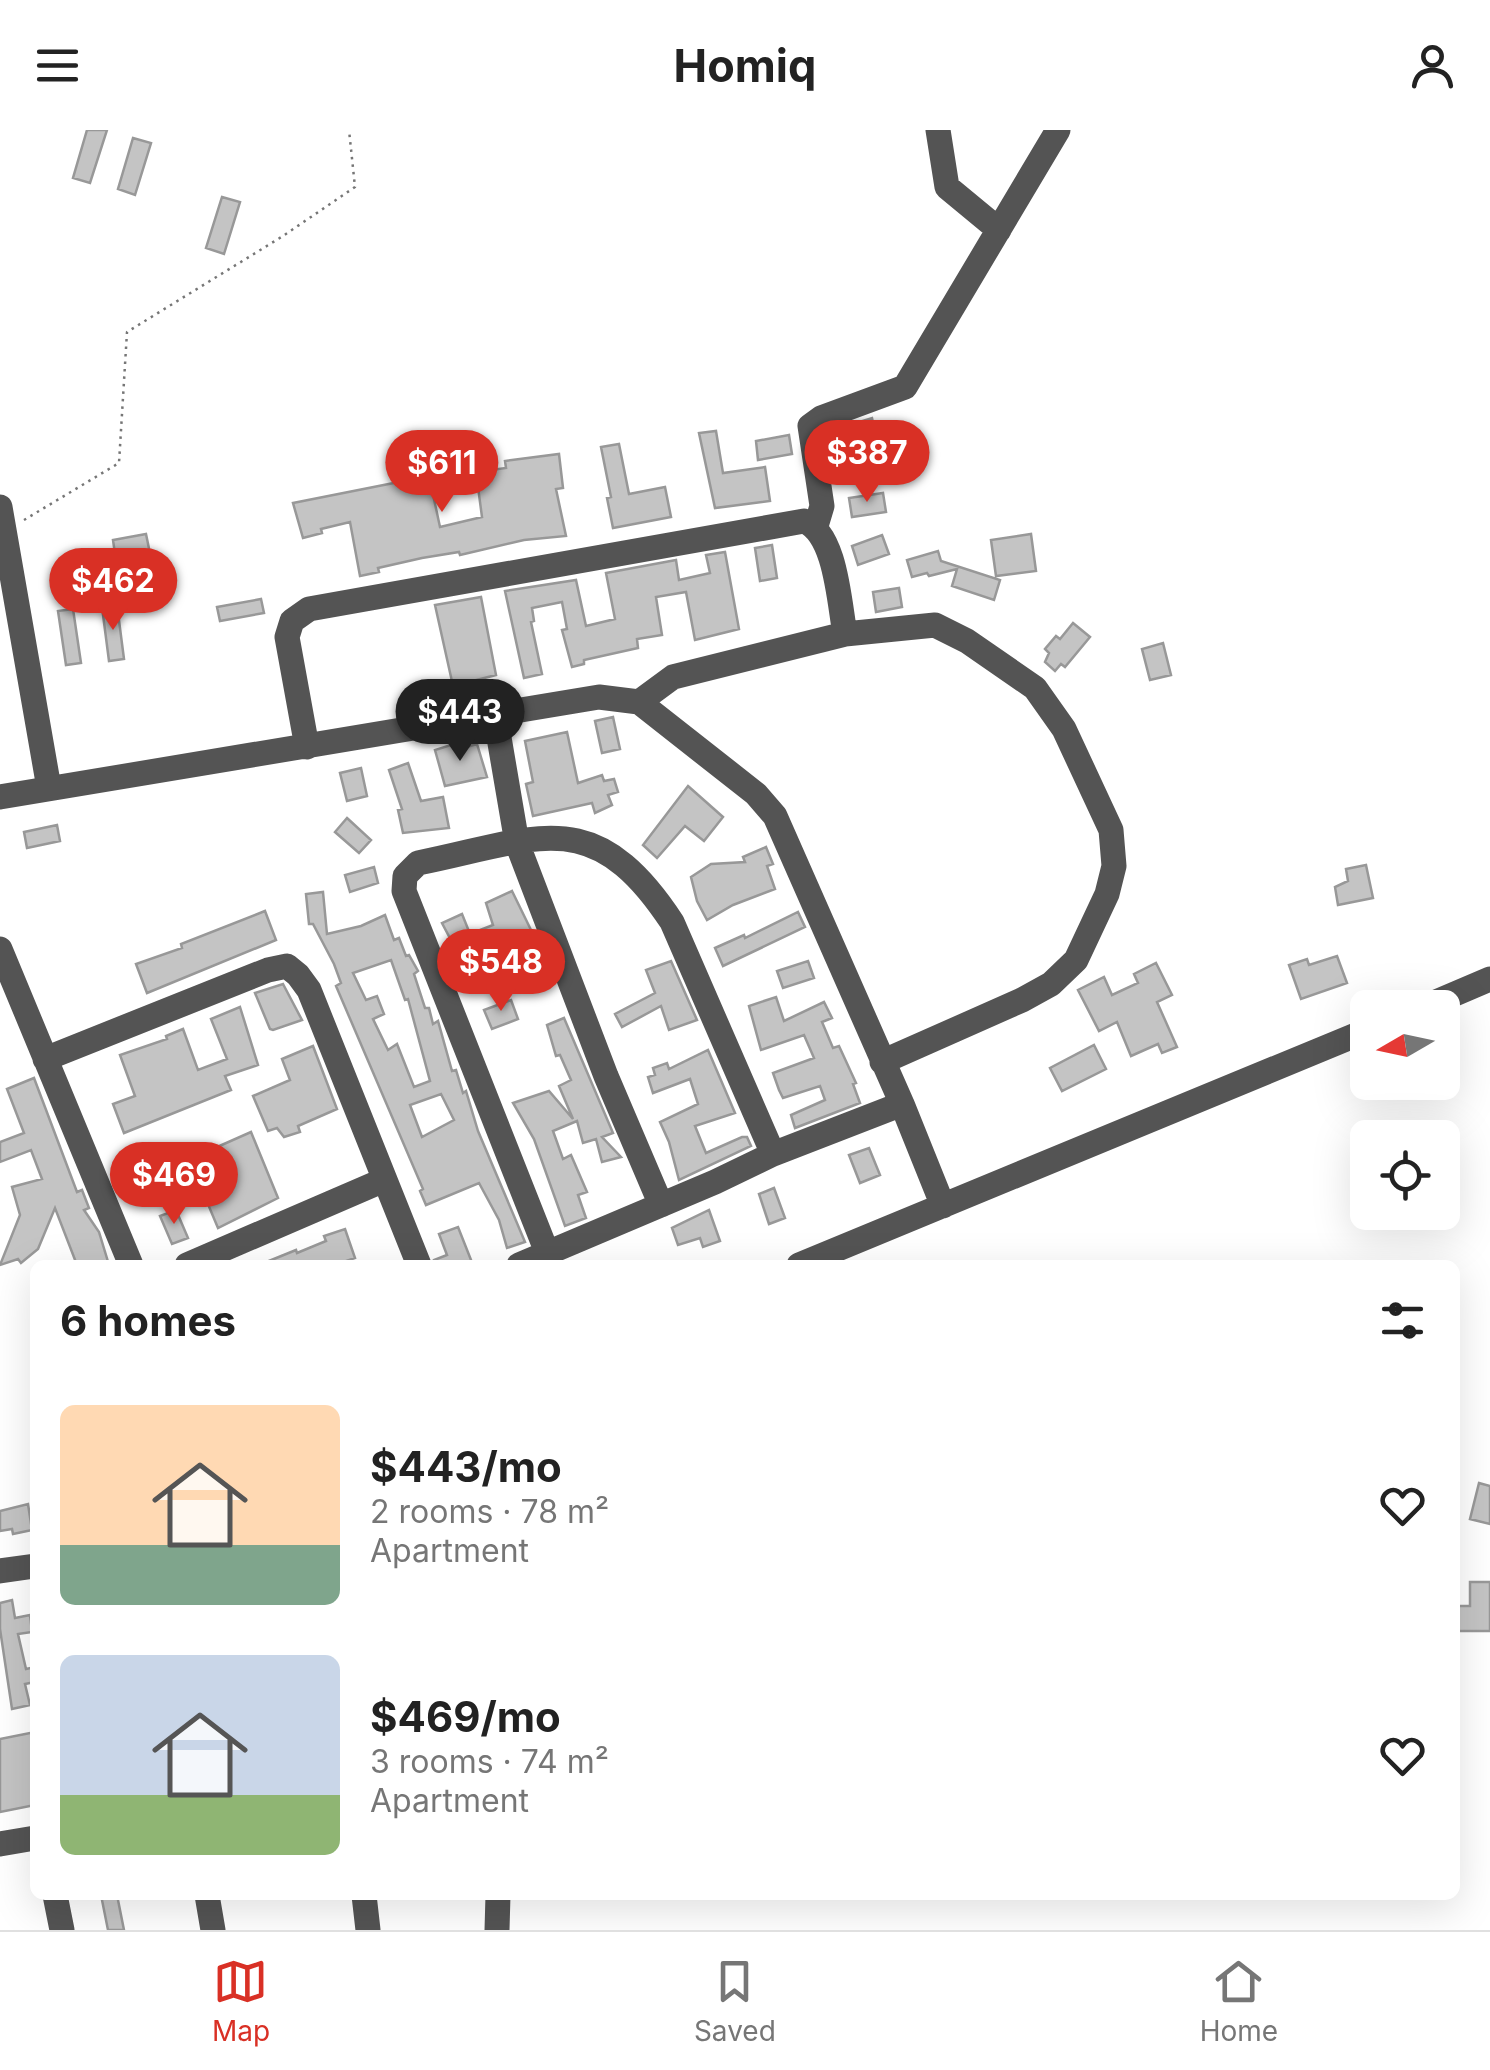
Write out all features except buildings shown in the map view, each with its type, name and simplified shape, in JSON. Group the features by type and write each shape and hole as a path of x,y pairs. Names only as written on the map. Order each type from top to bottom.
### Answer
{"street":[{"path":"938,130 947,187 998,230"},
{"path":"816,526 822,506 810,426 821,418 905,387 1058,130"},
{"path":"2,519 12,658 49,788"},
{"path":"307,747 287,637 292,621 309,609 804,520 816,526 828,546 845,634"},
{"path":"639,702 673,676 845,634 935,625 967,641 1035,688 1064,728 1110,830 1114,866 1107,894 1076,960 1051,984 1022,1000 882,1062"},
{"path":"0,797 599,697 639,702 756,794 774,816 943,1206"},
{"path":"495,714 517,843 606,1076 662,1205"},
{"path":"548,1255 404,884 409,869 418,863 555,836 590,842 609,852 656,897 672,922 773,1154"},
{"path":"0,949 128,1260"},
{"path":"45,1059 268,970 287,966 309,990 418,1260"},
{"path":"1460,992 1490,979"},
{"path":"811,1260 1350,1037"},
{"path":"534,1260 773,1154 902,1104"},
{"path":"199,1260 384,1180"},
{"path":"0,1572 30,1567"},
{"path":"0,1844 30,1839"},
{"path":"56,1900 62,1930"},
{"path":"209,1900 213,1930"},
{"path":"365,1900 368,1930"},
{"path":"497,1930 498,1900"}],"path":[{"path":"2,519 120,463 128,332 355,187 349,130"}]}
